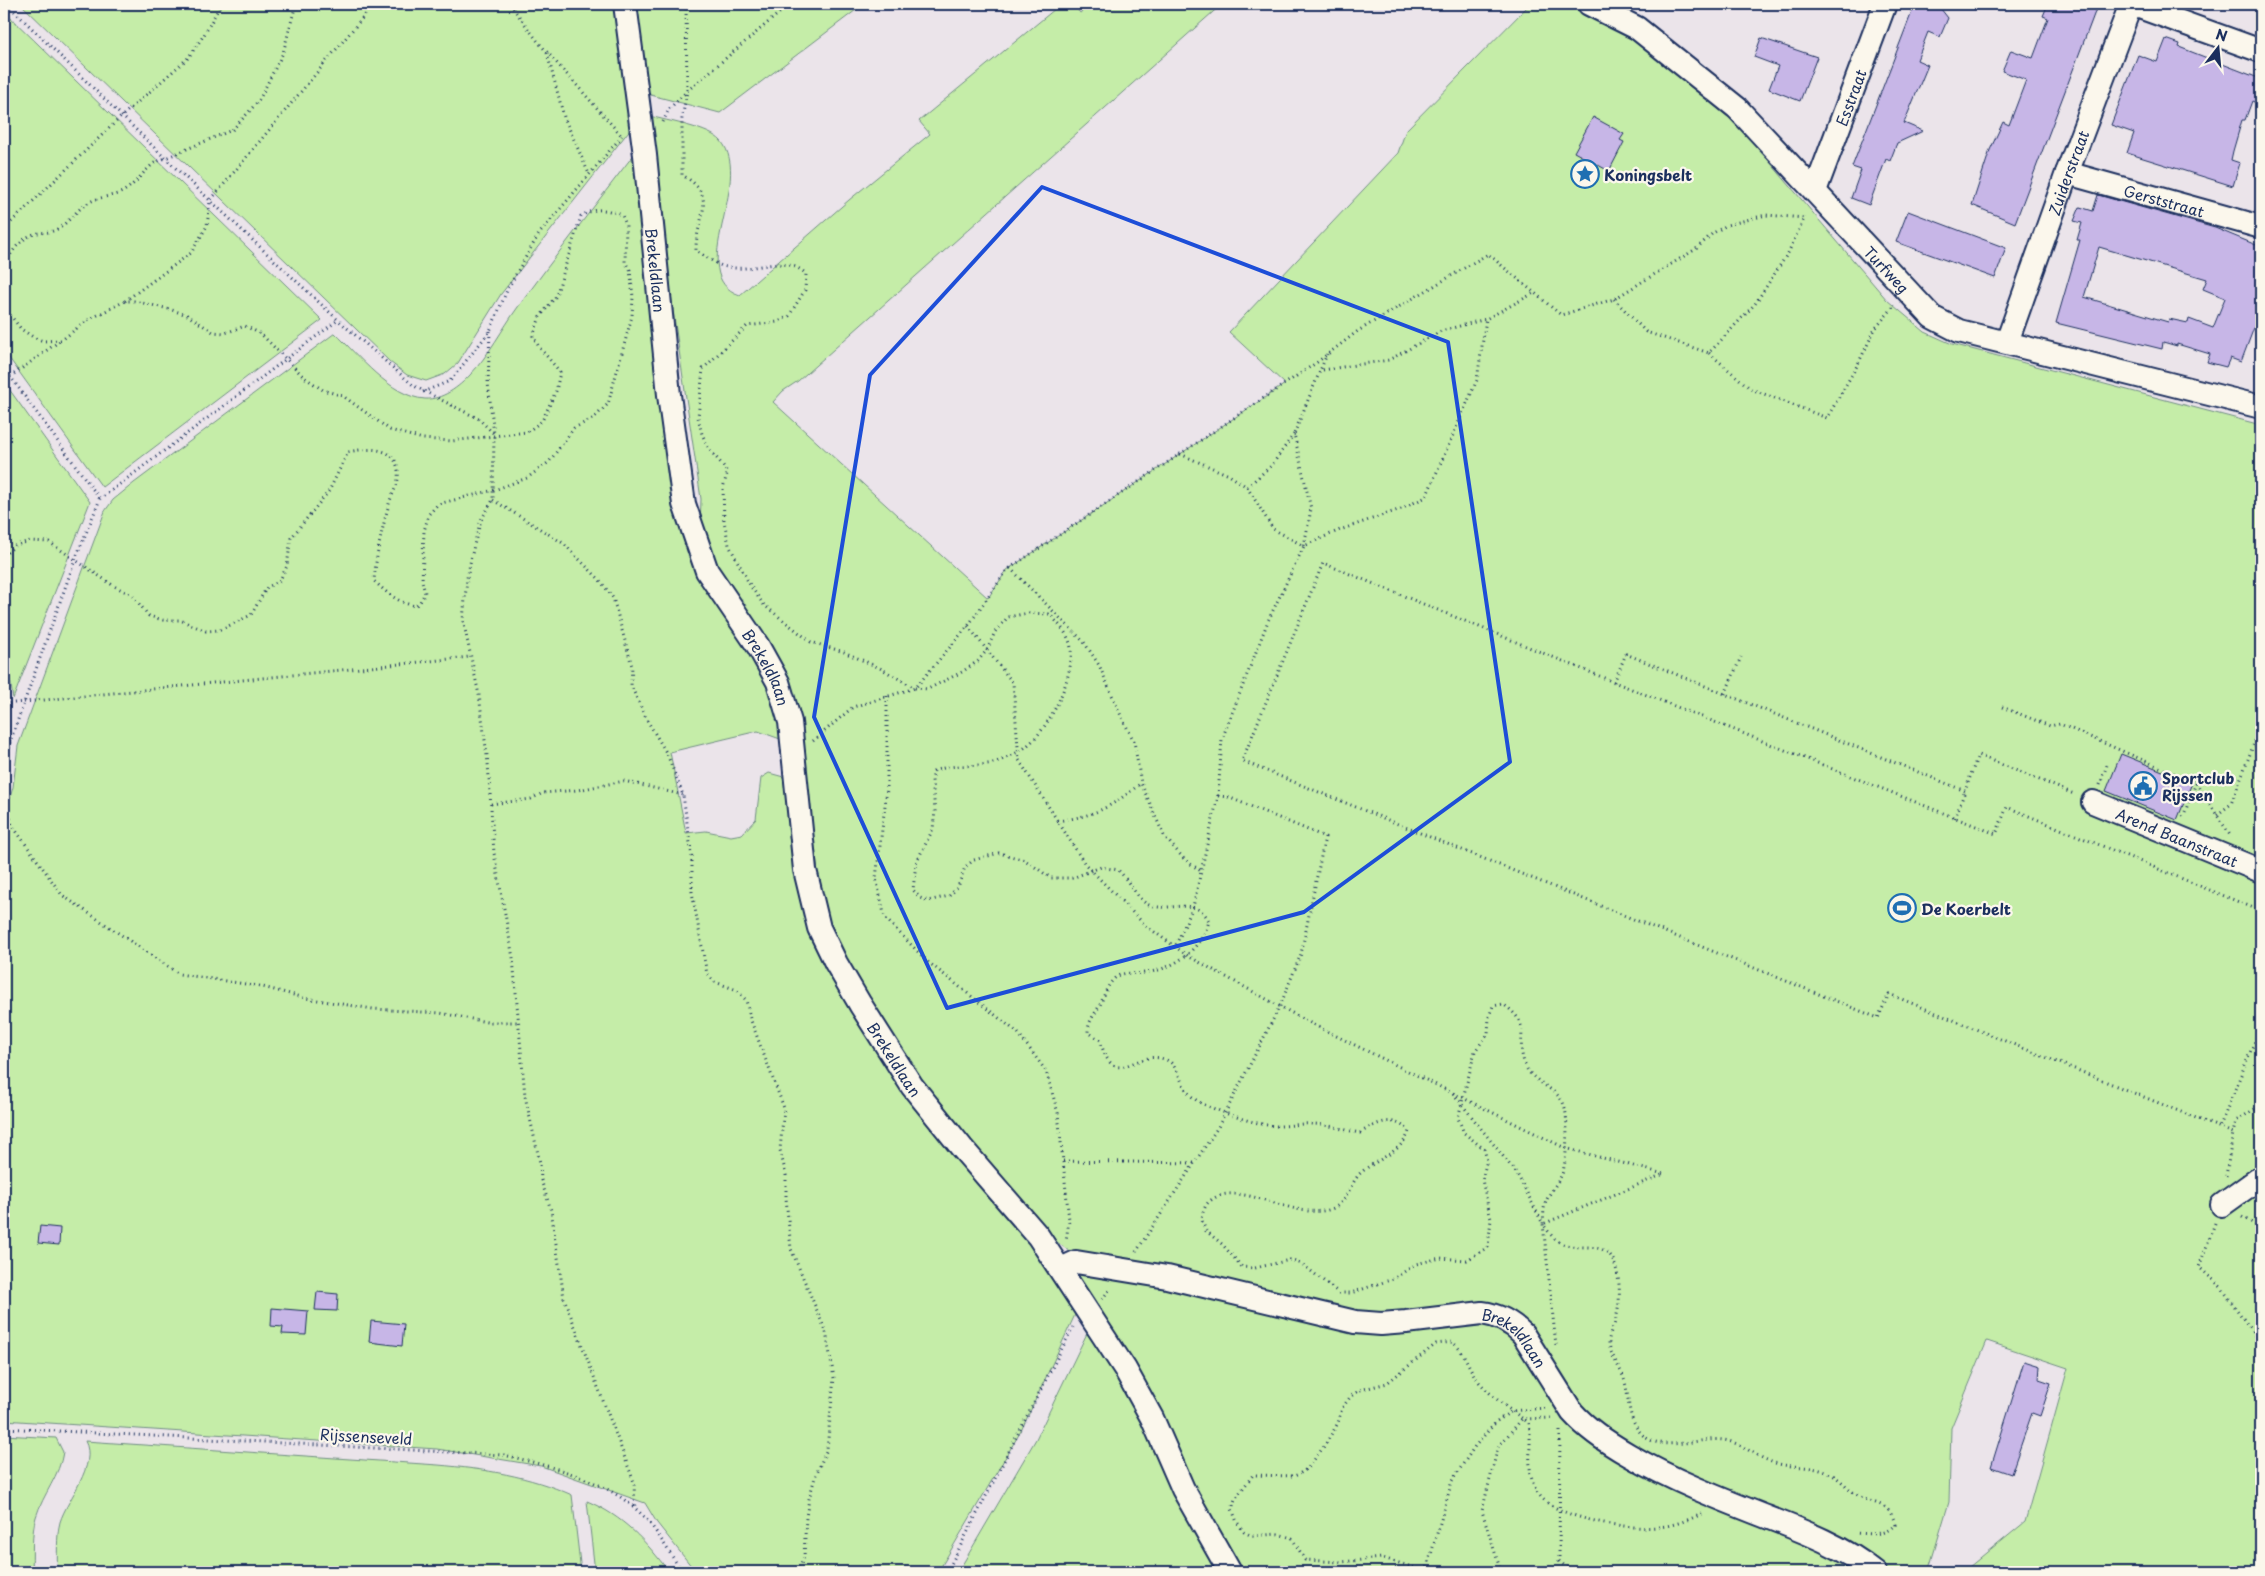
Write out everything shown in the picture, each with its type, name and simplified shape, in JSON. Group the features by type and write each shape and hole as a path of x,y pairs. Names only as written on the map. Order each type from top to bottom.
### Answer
{"street":[{"name":"Brekeldlaan","path":"625,4 645,155 669,395 684,504 707,571 758,646 778,682 790,722 795,756 805,870 819,928 836,963 912,1086 962,1148 1038,1236 1091,1315 1125,1369 1152,1418 1183,1489 1230,1572"},
{"name":"Turfweg","path":"1589,4 1637,28 1737,108 1932,317 1952,328 2260,402"},
{"name":"Esstraat","path":"1815,191 1885,4"},
{"path":"2131,4 2261,52"},
{"name":"Zuiderstraat","path":"2007,342 2067,173 2131,4"},
{"name":"Gerststraat","path":"2067,173 2261,227"},
{"name":"Arend Baanstraat","path":"2093,802 2261,871"},
{"path":"2222,1205 2261,1177"},
{"name":"Brekeldlaan","path":"1061,1269 1076,1262 1203,1284 1319,1315 1355,1322 1381,1324 1482,1313 1493,1315 1512,1323 1523,1334 1572,1412 1580,1422 1604,1439 1638,1460 1688,1486 1797,1529 1846,1551 1875,1572"}],"path":[{"path":"7,4 210,201 338,320 422,392 479,419 494,434"},
{"path":"4,229 122,116 188,58 204,35 221,4"},
{"path":"4,268 10,254 21,241 35,233 47,234 60,227 86,204 103,196 123,192 136,182 145,169 232,130 259,100 283,53 296,4"},
{"path":"10,377 86,321 124,301 191,252 207,226 210,201 374,4"},
{"path":"510,4 546,51 622,136 645,155"},
{"path":"686,4 687,91 682,119 682,175 695,182 703,195 705,203 696,241 696,251 726,267 745,269 785,264 798,266 806,274 805,290 789,316 778,322 746,326 703,369 698,416 702,434 709,449 725,468 727,474 724,488 724,521 729,545 751,587 764,605 811,642 844,652 880,668 915,688"},
{"path":"661,124 670,109 687,91 790,4"},
{"path":"546,51 564,116 589,174"},
{"path":"422,392 450,381 490,331 508,288 539,234 622,136"},
{"path":"4,555 16,544 30,541 49,542 114,586 132,595 149,616 162,620 180,620 206,631 220,630 251,615 267,587 279,582 286,566 291,538 329,491 348,452 363,449 383,451 392,456 398,467 398,481 389,502 374,581 389,595 402,603 415,606 420,602 425,593 422,581 424,531 429,514 438,504 494,490 527,478 549,462 574,428 594,418 608,404 615,386 633,306 630,270 625,262 626,225 622,215 602,208 591,210 581,216 556,296 540,317 533,336 539,347 560,372 556,391 542,421 527,432 494,434 452,441 423,439 390,430 343,396 323,390 304,377 253,328 245,326 224,334 213,332 187,316 169,309 134,301 124,301"},
{"path":"915,688 968,626 1010,568 1328,354 1358,331 1488,254 1561,315 1614,299 1696,249 1713,233 1727,225 1766,215 1805,218 1788,253 1754,304 1709,353"},
{"path":"1614,299 1646,332 1709,353 1751,389 1827,418 1858,364 1875,329 1907,291"},
{"path":"1322,370 1389,360 1440,332 1486,320 1534,293"},
{"path":"4,307 21,329 33,337 43,341 62,340"},
{"path":"4,788 10,742 75,560 100,498 338,320"},
{"path":"1304,546 1340,530 1401,509 1426,497 1477,380 1486,320"},
{"path":"490,331 488,383 494,434 494,490 493,500 482,520 467,578 463,620 480,705 491,804 494,853 514,958 525,1096 540,1162 541,1180 551,1210 564,1298 634,1482 636,1509"},
{"path":"1247,487 1272,465 1294,434 1328,354"},
{"path":"4,368 100,498"},
{"path":"1175,946 1192,907 1201,871 1218,796 1222,739 1268,621 1304,546 1311,509 1294,434"},
{"path":"1180,454 1229,475 1247,487 1272,529 1304,546"},
{"path":"493,500 563,543 599,579 612,598 632,666 631,686 647,720 667,754 683,795 692,858 692,892 708,974 715,982 737,990 746,1000 750,1018 784,1108 780,1150 786,1175 786,1198 791,1249 826,1332 834,1378 827,1450 815,1476 809,1499 806,1516 804,1557 798,1572"},
{"path":"2233,1133 2220,1126 1889,994 1878,1018 1242,761 1323,562 1614,682 1996,834 2007,808 2261,911"},
{"path":"1010,568 1084,642 1099,665 1134,741 1140,783 1164,836 1185,860 1201,871"},
{"path":"795,756 853,707 915,688 928,689 962,672 978,661 987,650 995,632 1008,617 1029,613 1049,614 1062,626 1071,647 1070,670 1051,716 1044,730 1031,745 1017,753 989,764 944,767 934,771 932,780 933,829 916,863 913,890 920,898 928,901 949,896 958,887 964,867 979,858 999,853 1025,860 1051,878 1072,878 1101,867 1118,870 1146,905 1157,908 1177,905 1192,907 1205,913 1209,921 1207,930 1188,956 1158,971 1142,974 1127,972 1116,978 1108,986 1088,1024 1088,1032 1100,1040 1105,1059 1114,1066 1125,1067 1147,1058 1167,1059 1176,1065 1187,1094 1202,1103 1260,1124 1281,1127 1311,1124 1360,1133 1373,1125 1390,1120 1402,1123 1409,1131 1402,1144 1364,1170 1355,1179 1342,1204 1332,1209 1306,1212 1250,1196 1220,1195 1208,1202 1201,1218 1206,1231 1222,1244 1242,1267 1255,1268 1290,1260 1302,1264 1339,1293 1351,1293 1393,1279 1416,1264 1440,1258 1467,1260 1488,1247 1491,1219 1482,1180 1487,1160 1484,1149 1464,1133 1458,1118 1475,1051 1488,1034 1488,1017 1493,1006 1503,1004 1520,1019 1523,1029 1520,1052 1527,1069 1539,1083 1560,1098 1565,1107 1566,1148 1564,1166 1545,1205 1543,1224"},
{"path":"968,626 1013,684 1019,760 1057,821 1092,871 1146,926 1188,956 1280,1006 1566,1148 1664,1174 1543,1224"},
{"path":"1614,682 1626,654 1965,791"},
{"path":"10,742 4,705 470,657"},
{"path":"1726,694 1741,657"},
{"path":"887,696 886,789 876,878 885,918 928,962 1018,1033 1046,1071 1058,1113 1069,1220 1061,1269"},
{"path":"2002,706 2050,726 2060,724 2196,783 2231,837"},
{"path":"2217,815 2231,804 2261,725"},
{"path":"4,748 10,742"},
{"path":"1955,818 1978,754 2093,802"},
{"path":"491,804 531,799 543,794 578,790 624,781 683,795"},
{"path":"1057,821 1082,818 1115,804 1140,783"},
{"path":"2175,836 2196,783"},
{"path":"4,794 12,825 62,895 179,974 259,986 305,998 372,1009 440,1013 487,1022 518,1022"},
{"path":"947,1572 1071,1328 1091,1315 1124,1270 1227,1112 1280,1006 1301,954 1325,837 1228,797 1218,796"},
{"path":"2220,1126 2261,1026"},
{"path":"1453,1093 1518,1174 1543,1224 1560,1243 1600,1248 1609,1254 1614,1262 1618,1280 1619,1299 1609,1343 1625,1382 1628,1409 1634,1424 1647,1438 1666,1443 1687,1444 1723,1440 1752,1450 1766,1460 1778,1464 1809,1466 1826,1471 1840,1478 1860,1497 1884,1506 1893,1515 1896,1524 1890,1531 1880,1534 1849,1532"},
{"path":"2261,1105 2236,1121 2222,1205 2199,1267 2221,1286 2261,1344"},
{"path":"1063,1161 1194,1163"},
{"path":"1552,1406 1512,1411 1497,1421 1475,1446 1452,1482 1427,1572 1383,1558 1341,1562 1305,1560 1292,1538 1278,1534 1252,1536 1244,1532 1233,1515 1232,1509 1235,1499 1253,1475 1299,1474 1308,1468 1325,1445 1338,1423 1342,1408 1351,1396 1360,1390 1387,1383 1436,1344 1452,1342 1461,1348 1479,1382 1512,1411 1529,1423 1529,1468 1534,1484 1541,1497 1558,1509 1614,1524 1657,1528 1676,1524 1710,1511"},
{"path":"1502,1572 1482,1511 1498,1447 1522,1419 1554,1418"},
{"name":"Rijssenseveld","path":"4,1428 504,1455 576,1475 610,1491 636,1509 646,1519 683,1572"}],"highlighted area":[{"path":"1042,187 1448,342 1510,762 1304,912 947,1008 814,717 870,375"}],"green space":[{"path":"21,4 617,4 632,127 501,294 458,363 445,374 426,381 407,375 390,362"},
{"path":"636,4 864,4 720,113 647,94"},
{"path":"1061,4 1072,4 1080,13 1091,4 1222,4 798,381 783,391 773,402 988,598 1007,570 1285,384 1229,332 1398,153 1406,130 1530,4 1571,4 1635,40 1739,126 1887,300 1925,332 1952,344 2261,425 2261,1572 1964,1572 2025,1522 2068,1368 1987,1341 1951,1428 1949,1502 1928,1572 1881,1572 1681,1476 1580,1411 1516,1316 1374,1316 1077,1257 1057,1242 915,1076 856,981 830,928 821,897 803,755 714,569 700,530 701,499 673,310 650,116 708,132 721,141 729,158 730,179 718,248 718,269 724,285 740,295 849,200 930,134 919,121"},
{"path":"4,11 322,320 102,487 4,351"},
{"path":"635,153 671,473 733,625 773,695 783,740 758,731 670,752 686,833 706,831 731,836 742,834 756,819 761,778 769,773 791,779 810,923 1080,1304 1021,1431 938,1572 696,1572 657,1523 645,1503 541,1466 437,1449 4,1420 4,819 13,787 18,746 105,511 113,500 134,483 335,333 376,374 400,391 412,396 431,399 444,395 461,384 483,359 518,307"},
{"path":"4,382 90,502 13,699 4,636"},
{"path":"1079,1267 1322,1325 1478,1320 1513,1331 1566,1422 1597,1448 1869,1572 1236,1572 1077,1287 1074,1270"},
{"path":"1091,1325 1221,1572 958,1572 1036,1439"},
{"path":"4,1435 56,1438 63,1452 59,1469 34,1523 32,1572 4,1572"},
{"path":"85,1441 438,1465 490,1471 523,1478 572,1495 581,1572 57,1572 60,1522 85,1471 88,1461 88,1450"},
{"path":"587,1501 612,1514 633,1530 669,1572 595,1572"}],"building":[{"path":"1915,4 1937,4 1948,18 1940,37 1928,32 1917,60 1928,65 1904,123 1923,131 1897,143 1890,161 1886,159 1869,205 1851,198 1861,170 1852,167"},
{"path":"2048,4 2098,4 2015,223 1972,205 1990,150 2003,122 2009,125 2026,80 2002,71 2011,50 2033,58 2048,18 2043,16"},
{"path":"1761,38 1817,57 1800,101 1769,89 1778,66 1754,57"},
{"path":"2166,39 2180,44 2179,47 2261,79 2261,105 2252,101 2245,120 2242,120 2233,151 2231,160 2240,163 2233,186 2127,153 2134,133 2111,125 2138,55 2157,62"},
{"path":"1593,117 1624,134 1620,140 1624,142 1609,171 1574,152"},
{"path":"2098,195 2215,228 2261,247 2261,309 2241,362 2230,358 2226,367 2207,362 2210,354 2177,344 2177,346 2163,342 2162,349 2056,323 2080,240 2077,240 2082,223 2074,221 2080,207 2093,211","holes":["2099,247 2207,279 2203,289 2225,298 2213,328 2189,319 2188,323 2169,319 2168,322 2084,297"]},
{"path":"1908,211 2006,248 1995,278 1896,242"},
{"path":"2121,754 2192,783 2177,820 2106,791"},
{"path":"40,1226 60,1228 59,1245 38,1243"},
{"path":"317,1292 338,1294 337,1311 315,1310"},
{"path":"272,1308 308,1311 306,1335 282,1334 283,1327 271,1326"},
{"path":"371,1321 404,1324 402,1346 369,1342"},
{"path":"2024,1361 2040,1366 2039,1379 2051,1383 2040,1416 2032,1413 2011,1474 1991,1467"}],"place":[{"name":"Koningsbelt","path":"1585,174"},
{"name":"Sportclub Rijssen","path":"2143,786"},
{"name":"De Koerbelt","path":"1902,908"}]}
